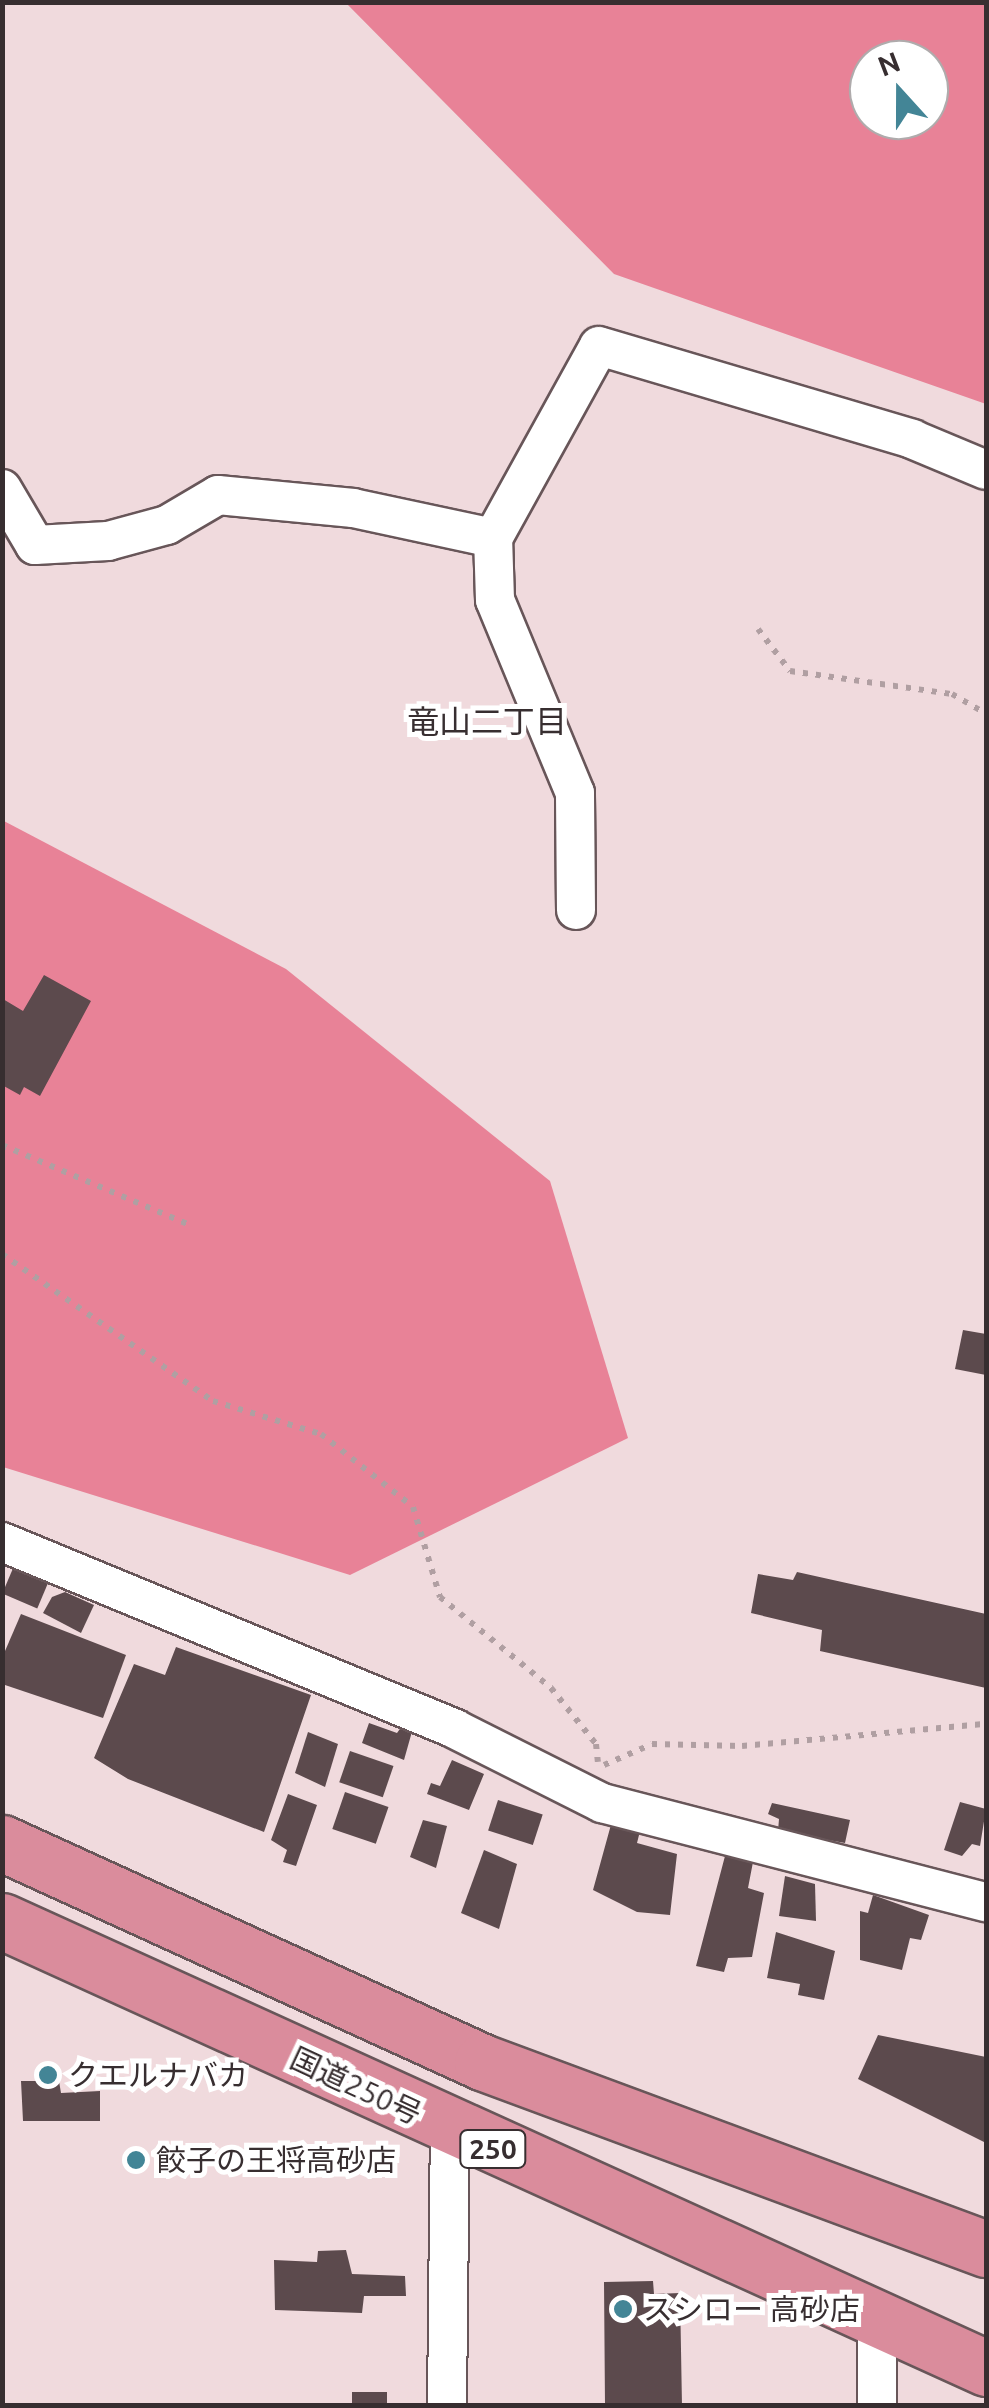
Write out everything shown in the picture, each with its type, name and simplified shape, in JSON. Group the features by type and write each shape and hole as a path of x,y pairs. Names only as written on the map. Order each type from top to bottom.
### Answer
{"highway":[{"name":"250","path":"2,1843 482,2062 986,2249"},
{"name":"国道250号","path":"2,1921 450,2130 986,2368"}],"street":[{"path":"576,910 576,794 494,600 494,538 599,346 912,439 986,470"},
{"path":"2,489 35,545 108,541 167,525 218,495 352,508 494,538"},
{"path":"2,1542 600,1785 986,1902"},
{"path":"447,2406 450,2130"},
{"path":"876,2406 877,2318"}],"path":[{"path":"758,630 790,672 952,694 986,714"},
{"path":"2,1145 187,1224"},
{"path":"2,1254 213,1400 321,1434 413,1507 440,1596 551,1688 596,1744 600,1785"},
{"path":"600,1785 652,1744 742,1746 986,1724"}],"shaded area":[{"path":"346,3 986,3 986,404 614,274"},
{"path":"2,820 286,969 550,1181 628,1438 350,1575 3,1467"}],"building":[{"path":"44,975 91,1001 40,1096 24,1087 20,1095 2,1085 3,999 23,1011"},
{"path":"963,1330 986,1334 986,1375 955,1369"},
{"path":"14,1566 49,1581 37,1608 2,1594"},
{"path":"797,1572 986,1614 986,1688 820,1651 822,1630 751,1613 758,1574 793,1580"},
{"path":"65,1592 94,1605 81,1633 43,1613 52,1597"},
{"path":"21,1614 126,1655 103,1718 2,1684 2,1658"},
{"path":"176,1647 311,1695 264,1832 128,1779 94,1758 134,1664 165,1675"},
{"path":"369,1723 397,1733 402,1726 413,1728 404,1760 362,1743"},
{"path":"308,1732 338,1744 325,1787 295,1773"},
{"path":"350,1751 393,1766 383,1797 339,1782"},
{"path":"452,1760 484,1774 469,1810 427,1794 431,1783 440,1786"},
{"path":"345,1792 388,1807 376,1844 332,1829"},
{"path":"288,1794 317,1805 296,1866 283,1862 287,1850 271,1840"},
{"path":"498,1800 543,1815 533,1845 488,1830"},
{"path":"960,1802 986,1809 980,1846 972,1844 962,1856 944,1850"},
{"path":"772,1803 850,1820 845,1843 778,1831 779,1819 768,1814"},
{"path":"423,1820 447,1826 436,1868 410,1857"},
{"path":"612,1821 640,1831 637,1843 677,1854 670,1915 637,1912 593,1890"},
{"path":"484,1850 517,1864 499,1929 461,1913"},
{"path":"725,1856 753,1862 748,1888 764,1893 752,1957 728,1958 724,1972 696,1966"},
{"path":"785,1876 815,1884 816,1921 779,1916"},
{"path":"873,1895 929,1915 921,1940 910,1938 902,1970 860,1960 860,1911 868,1913"},
{"path":"776,1932 835,1951 824,2000 798,1995 800,1984 767,1978"},
{"path":"878,2035 986,2057 986,2143 858,2079"},
{"path":"21,2081 59,2081 61,2093 100,2091 100,2121 23,2121"},
{"path":"346,2250 352,2274 405,2276 406,2296 364,2296 362,2313 275,2310 274,2260 317,2262 318,2251"},
{"path":"653,2281 654,2294 680,2293 682,2406 605,2406 604,2282"},
{"path":"352,2392 387,2392 387,2406 352,2406"}],"place":[{"name":"クエルナバカ","path":"48,2075"},
{"name":"餃子の王将高砂店","path":"136,2160"},
{"name":"スシロー 高砂店","path":"623,2309"}],"district":[{"name":"竜山二丁目","path":"487,721"}]}
